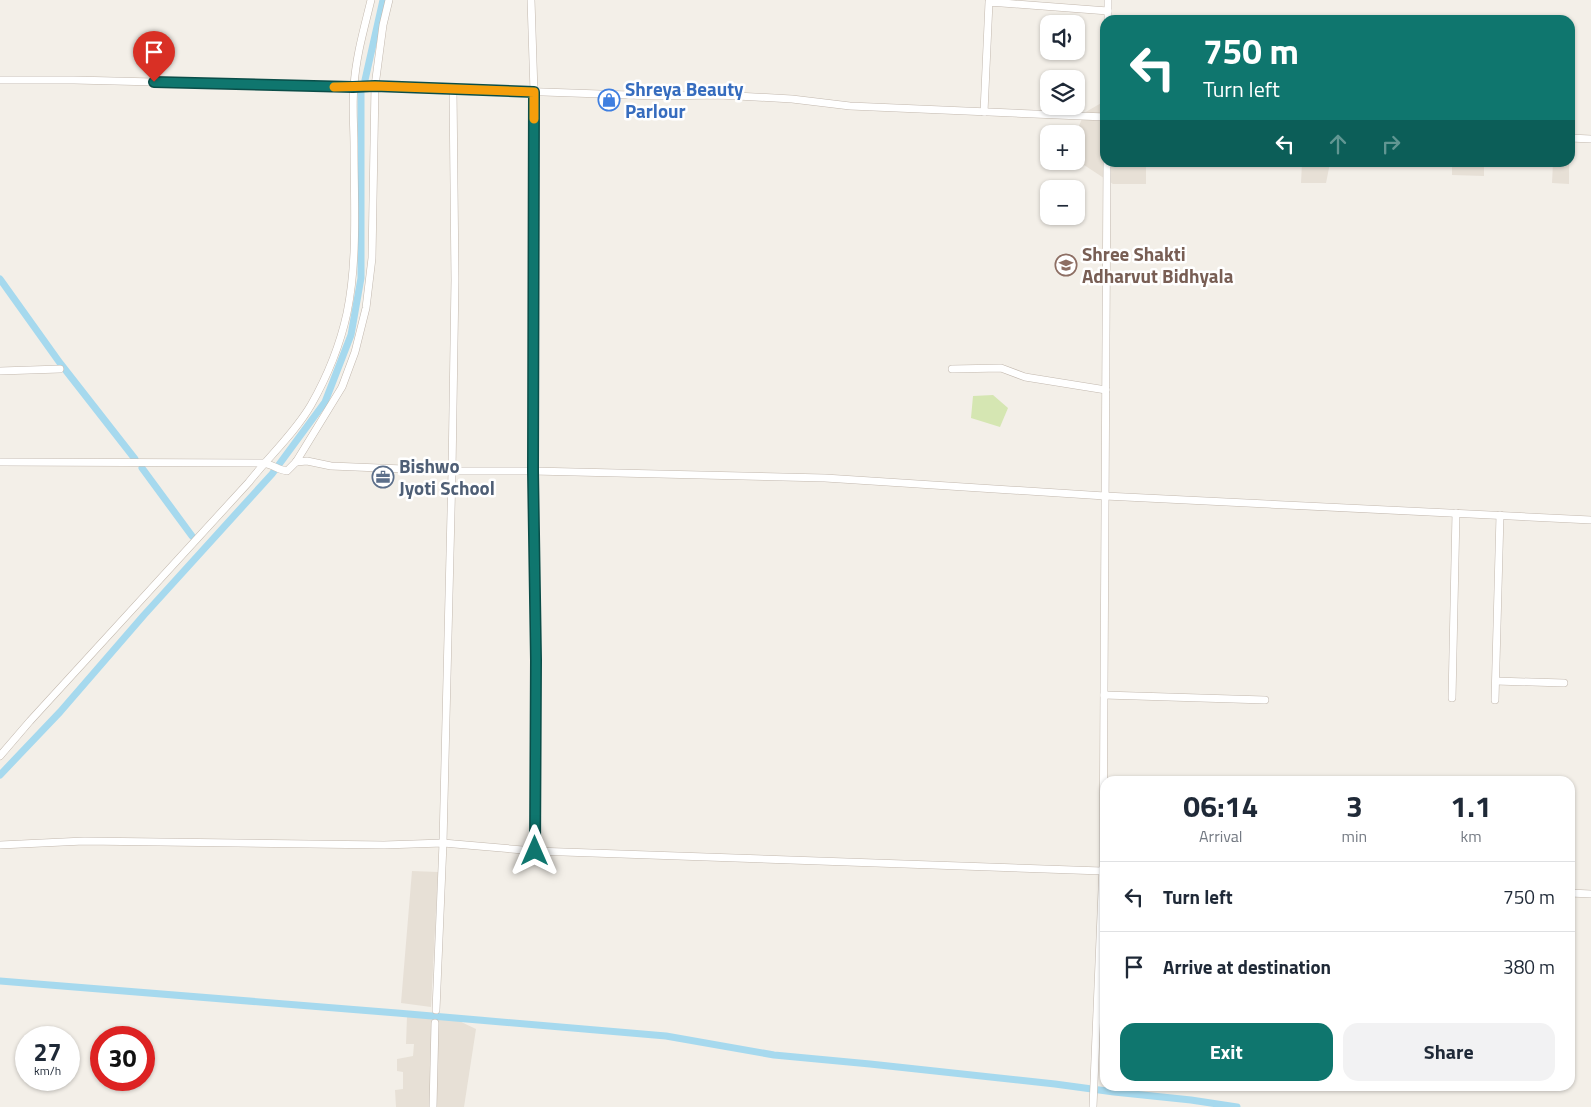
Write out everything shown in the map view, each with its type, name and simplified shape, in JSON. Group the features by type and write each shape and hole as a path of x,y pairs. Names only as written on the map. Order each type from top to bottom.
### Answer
{"street":[{"path":"0,756 248,482 263,463 288,439 310,406 334,355 347,313 352,274 354,217 353,87 356,56 371,0"},
{"path":"0,462 263,463 272,464 280,470 287,471 296,462 342,387 355,352 366,308 372,258 375,86 383,26 389,0"},
{"path":"531,0 534,92 535,851"},
{"path":"1108,0 1108,15"},
{"path":"984,112 989,2 1108,11"},
{"path":"0,80 375,86 657,96 719,95 850,106 1100,117"},
{"path":"436,1010 443,843 452,471 455,280 453,89"},
{"path":"1575,138 1591,139"},
{"path":"1104,776 1107,167"},
{"path":"952,369 1001,368 1025,377 1106,390"},
{"path":"0,371 60,370"},
{"path":"296,462 306,461 331,466 452,471 533,471 825,478 1105,496 1591,520"},
{"path":"1452,698 1456,513"},
{"path":"1495,700 1500,515"},
{"path":"1496,681 1564,683"},
{"path":"1104,695 1264,700"},
{"path":"0,845 84,841 384,845 443,843 535,851 1100,870"},
{"path":"1575,893 1591,894"},
{"path":"1093,1105 1100,964"},
{"path":"433,1107 435,1023"}],"shaded area":[{"path":"1100,104 1100,167 1146,167 1146,184 1113,184 1085,166 1085,125 1079,125 1085,112"},
{"path":"1302,167 1329,167 1326,183 1301,183"},
{"path":"1452,167 1484,167 1484,176 1452,175"},
{"path":"1553,167 1569,167 1569,184 1552,183"},
{"path":"412,871 438,872 431,1007 401,1003"},
{"path":"407,1016 457,1020 476,1029 464,1107 396,1107 395,1090 403,1089 403,1072 397,1071 397,1059 413,1056 414,1044 406,1044"}],"green space":[{"path":"993,395 1008,408 1000,427 971,418 973,396"}],"waterway":[{"path":"365,80 383,0"},
{"path":"0,775 60,712 144,615 272,474 325,402 351,335 361,278 361,93"},
{"path":"0,279 60,363 135,459"},
{"path":"142,468 192,536"},
{"path":"0,981 666,1036 774,1055 1100,1090"},
{"path":"1107,1091 1237,1107"}],"slow traffic":[{"path":"334,87 375,86 534,92 534,119"}],"place":[{"name":"Shreya Beauty Parlour","path":"609,100"},
{"name":"Shree Shakti Adharvut Bidhyala","path":"1066,265"},
{"name":"Bishwo Jyoti School","path":"383,477"}],"route":[{"path":"154,82 375,86 534,92 535,851"}]}
